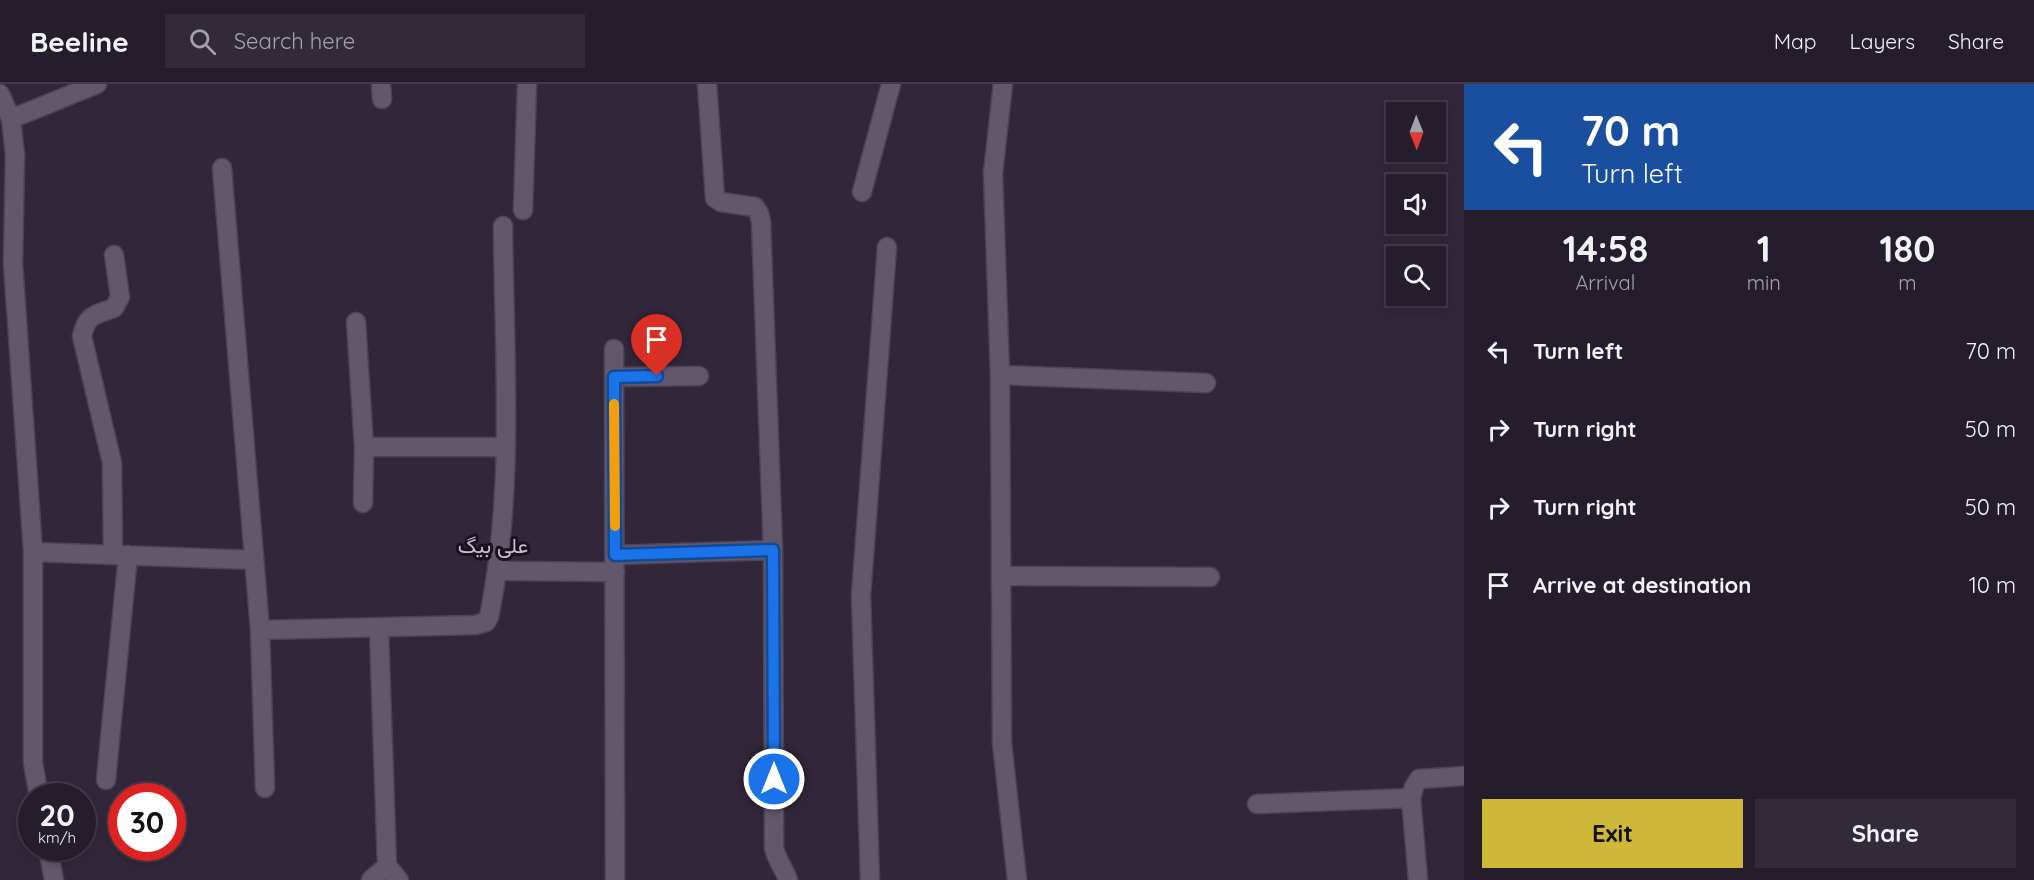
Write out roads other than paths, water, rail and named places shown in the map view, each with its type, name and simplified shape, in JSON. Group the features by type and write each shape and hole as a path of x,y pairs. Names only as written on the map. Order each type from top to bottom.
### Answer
{"street":[{"path":"11,119 98,84"},
{"path":"523,210 527,84"},
{"path":"707,84 714,198 721,202 755,207 759,213 760,222 773,550 774,848 777,861 788,880"},
{"path":"862,192 891,84"},
{"path":"1003,84 993,173 1000,375 1002,743 1017,880"},
{"path":"0,94 11,119 15,155 13,263 33,552 33,763 37,783"},
{"path":"222,168 260,630 265,788"},
{"path":"260,630 475,625 486,621 489,617 498,572 506,447 502,226"},
{"path":"870,880 861,596 887,247"},
{"path":"106,780 121,554 112,463 82,336 91,316 114,308 120,297 114,255"},
{"path":"356,322 364,447 363,503"},
{"path":"614,349 615,880"},
{"path":"1000,375 1206,383"},
{"path":"614,377 699,376"},
{"path":"364,447 506,447"},
{"path":"498,572 773,550"},
{"path":"33,552 254,560"},
{"path":"1001,576 1210,577"},
{"path":"371,880 393,873 379,631"},
{"path":"1418,880 1411,798 1414,787 1419,779 1464,776"},
{"path":"1257,804 1411,798"},
{"path":"50,861 54,880"}],"district":[{"name":"علی بیگ","path":"493,546"}]}
